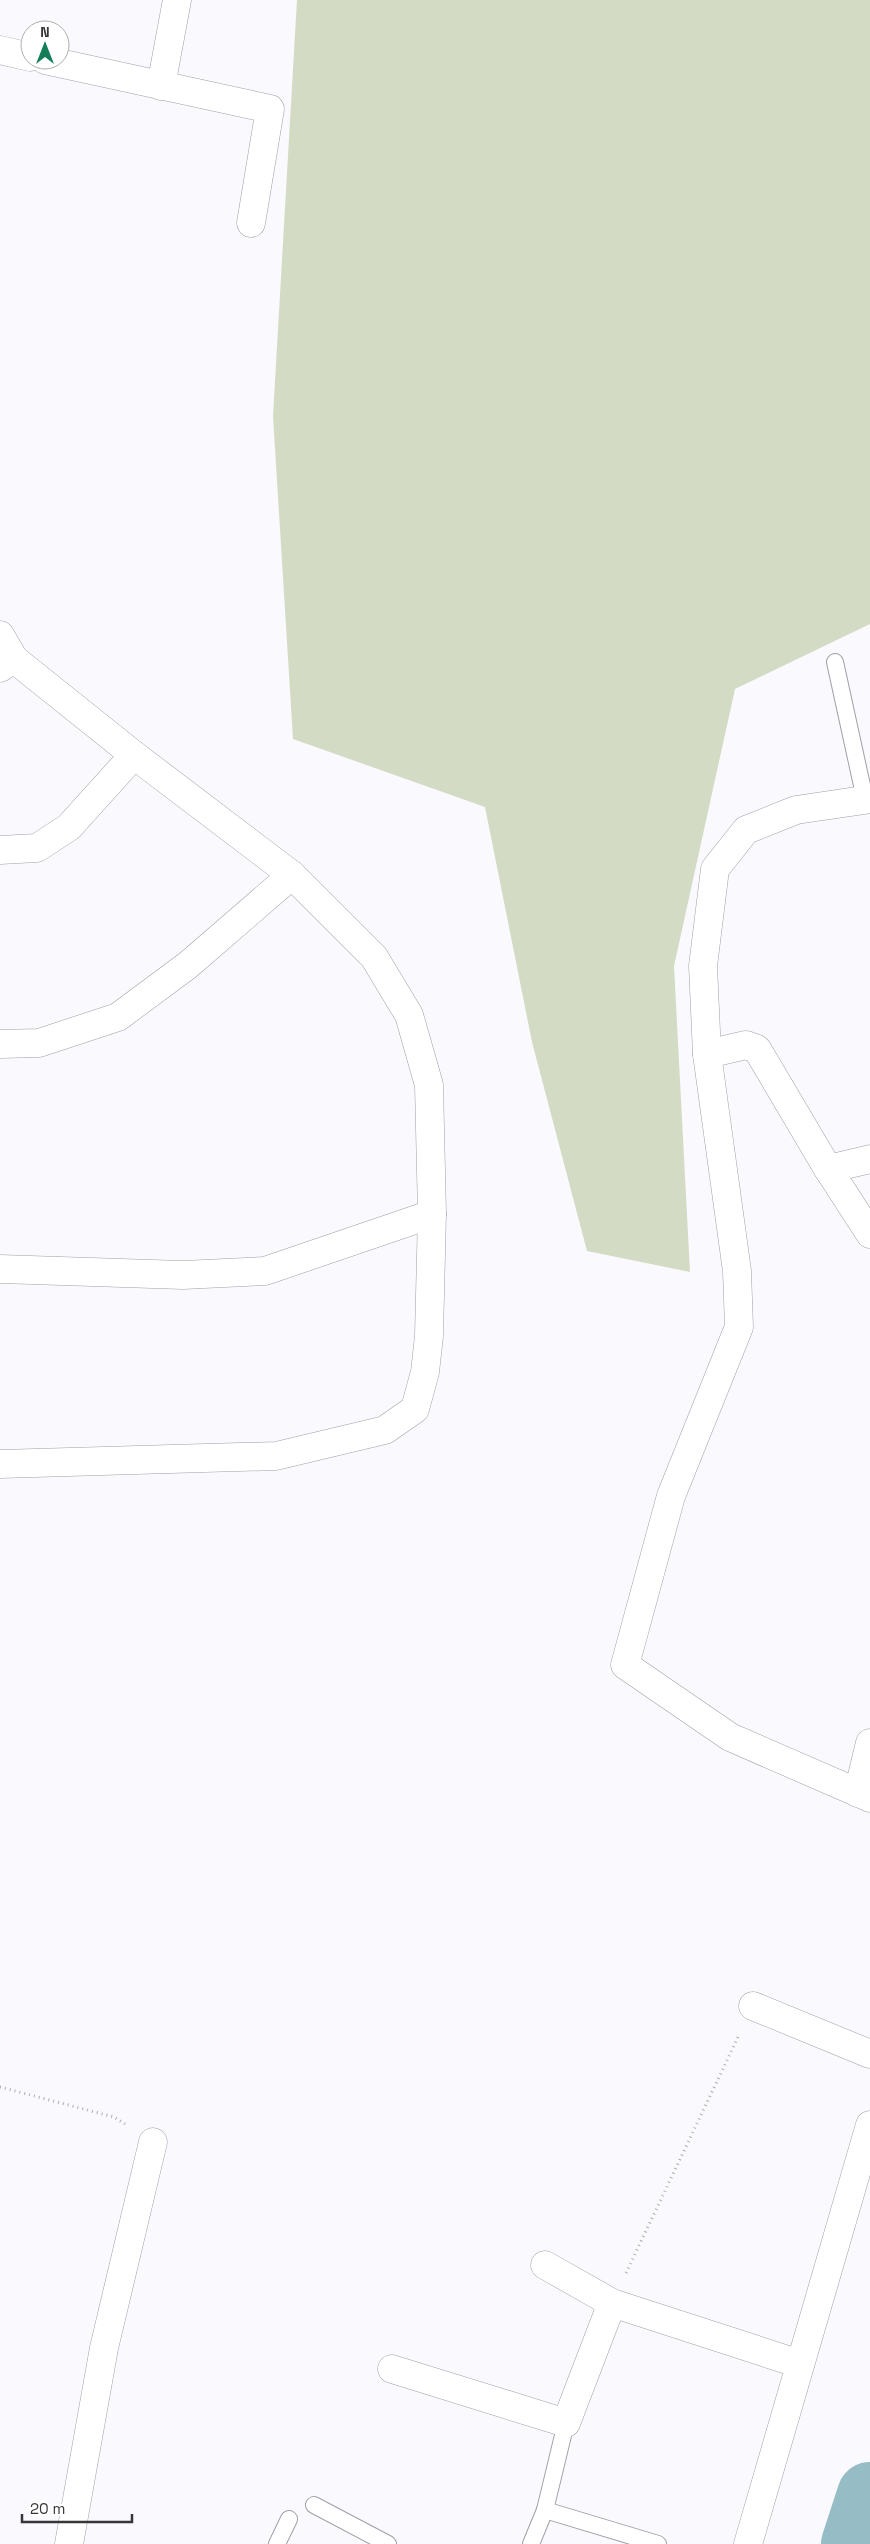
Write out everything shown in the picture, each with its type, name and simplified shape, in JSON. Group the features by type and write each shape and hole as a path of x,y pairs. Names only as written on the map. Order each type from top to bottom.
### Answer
{"street":[{"path":"161,86 177,0"},
{"path":"0,50 20,54"},
{"path":"70,66 270,109 251,223"},
{"path":"0,635 7,664 134,755 292,876 374,957 409,1016 429,1086 432,1214 429,1336 425,1372 415,1409 385,1430 276,1456 0,1464"},
{"path":"0,850 37,848 69,827 134,755"},
{"path":"870,799 796,810 746,830 715,869 703,966 707,1054 738,1270 738,1327 671,1496 625,1665 730,1737 864,1796 870,1743"},
{"path":"0,1044 39,1043 118,1017 188,965 292,876"},
{"path":"707,1054 746,1045 757,1049 828,1170 870,1234"},
{"path":"828,1170 870,1159"},
{"path":"0,1269 183,1275 265,1271 432,1214"},
{"path":"753,2006 870,2054"},
{"path":"748,2544 870,2125"},
{"path":"69,2544 104,2348 153,2142"},
{"path":"546,2265 612,2303 800,2364"},
{"path":"392,2368 566,2423 612,2303"}],"lane":[{"path":"834,662 863,790 870,799"},
{"path":"531,2544 545,2510 566,2423"},
{"path":"314,2506 388,2544"},
{"path":"545,2510 658,2544"},
{"path":"277,2544 289,2519"}],"path":[{"path":"612,2303 753,2006"},
{"path":"0,2087 114,2117 153,2142"}],"green space":[{"path":"297,0 870,0 870,624 735,689 674,966 690,1272 587,1251 532,1042 485,807 293,739 273,416"}],"waterway":[{"path":"854,2544 870,2495"}]}
